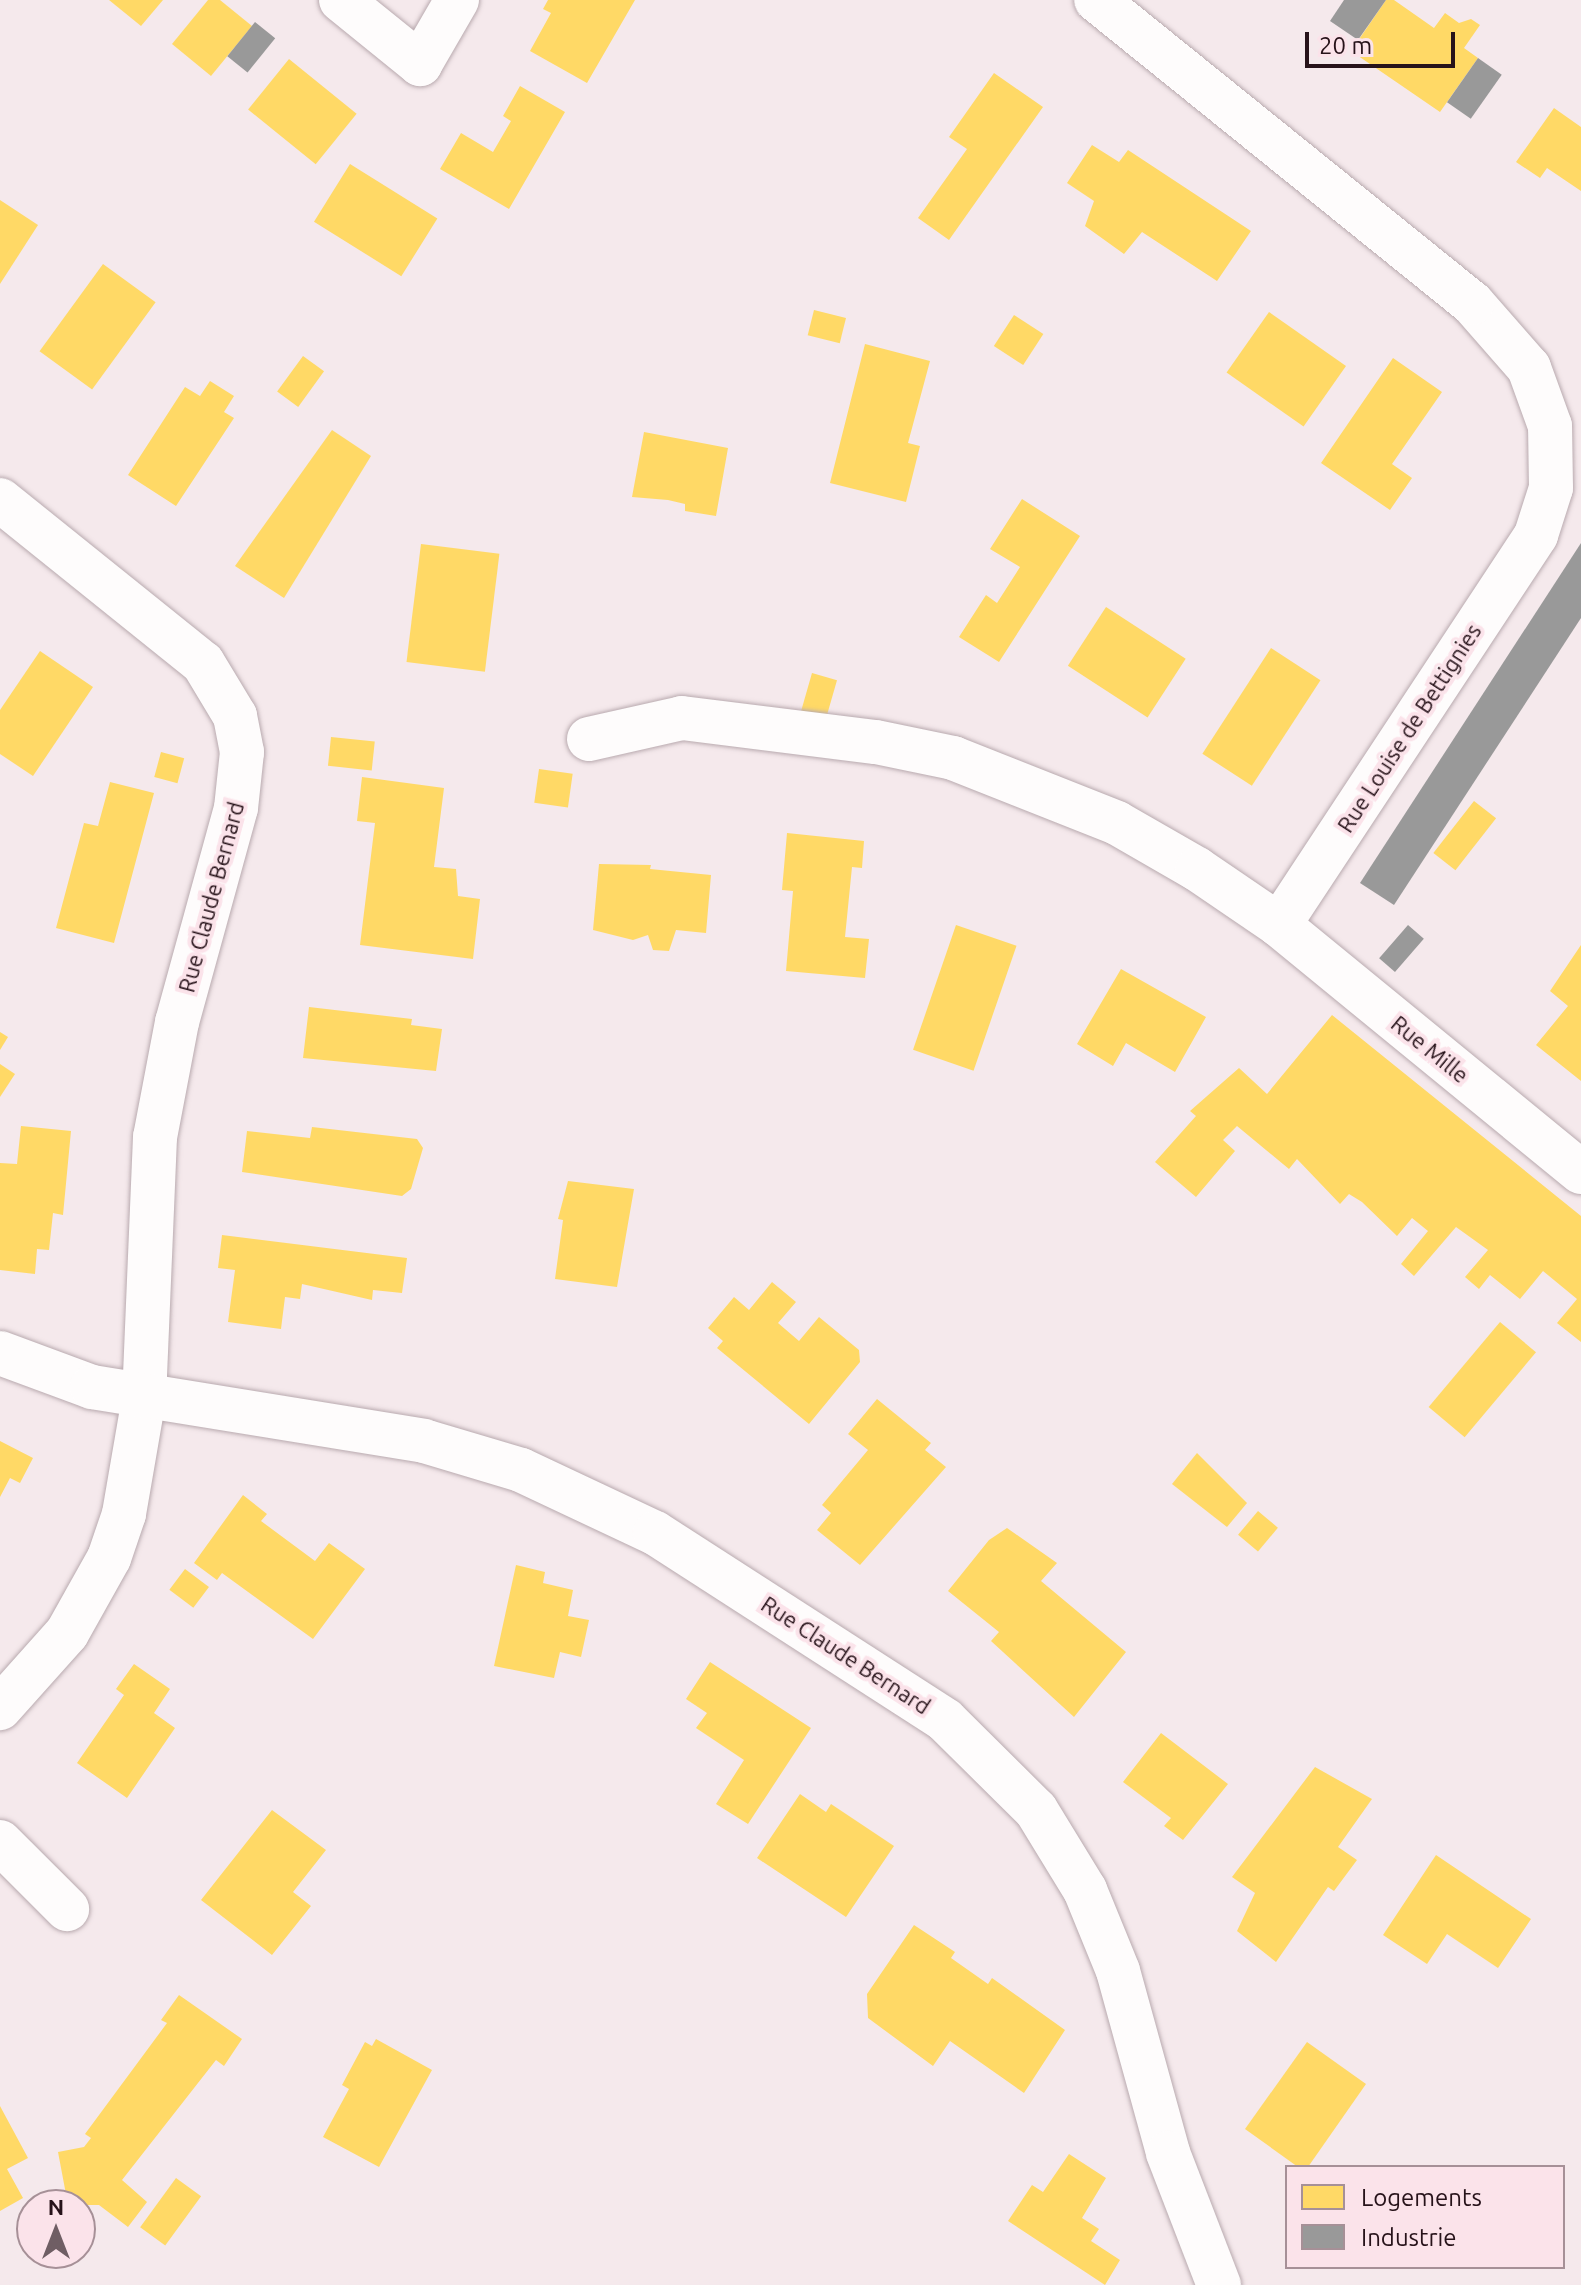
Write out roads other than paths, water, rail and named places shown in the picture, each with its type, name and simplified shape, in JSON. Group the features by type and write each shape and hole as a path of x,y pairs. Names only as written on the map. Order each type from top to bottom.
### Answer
{"street":[{"path":"341,0 420,64 457,0"},
{"name":"Rue Louise de Bettignies","path":"1096,0 1472,303 1529,368 1550,426 1551,488 1536,535 1279,925"},
{"name":"Rue Claude Bernard","path":"0,500 203,663 235,716 242,752 236,808 177,1022 155,1137 149,1186 144,1398 135,1469 109,1558 67,1633 0,1708"},
{"path":"589,739 682,718 876,742 953,758 1117,823 1197,869 1279,925"},
{"name":"Rue Mille","path":"1279,925 1581,1172"},
{"name":"Rue Claude Bernard","path":"0,1353 50,1374 144,1398 424,1441 521,1470 655,1533 945,1720 1036,1810 1085,1890 1118,1971 1168,2153 1219,2285"},
{"path":"0,1842 67,1909"}]}
